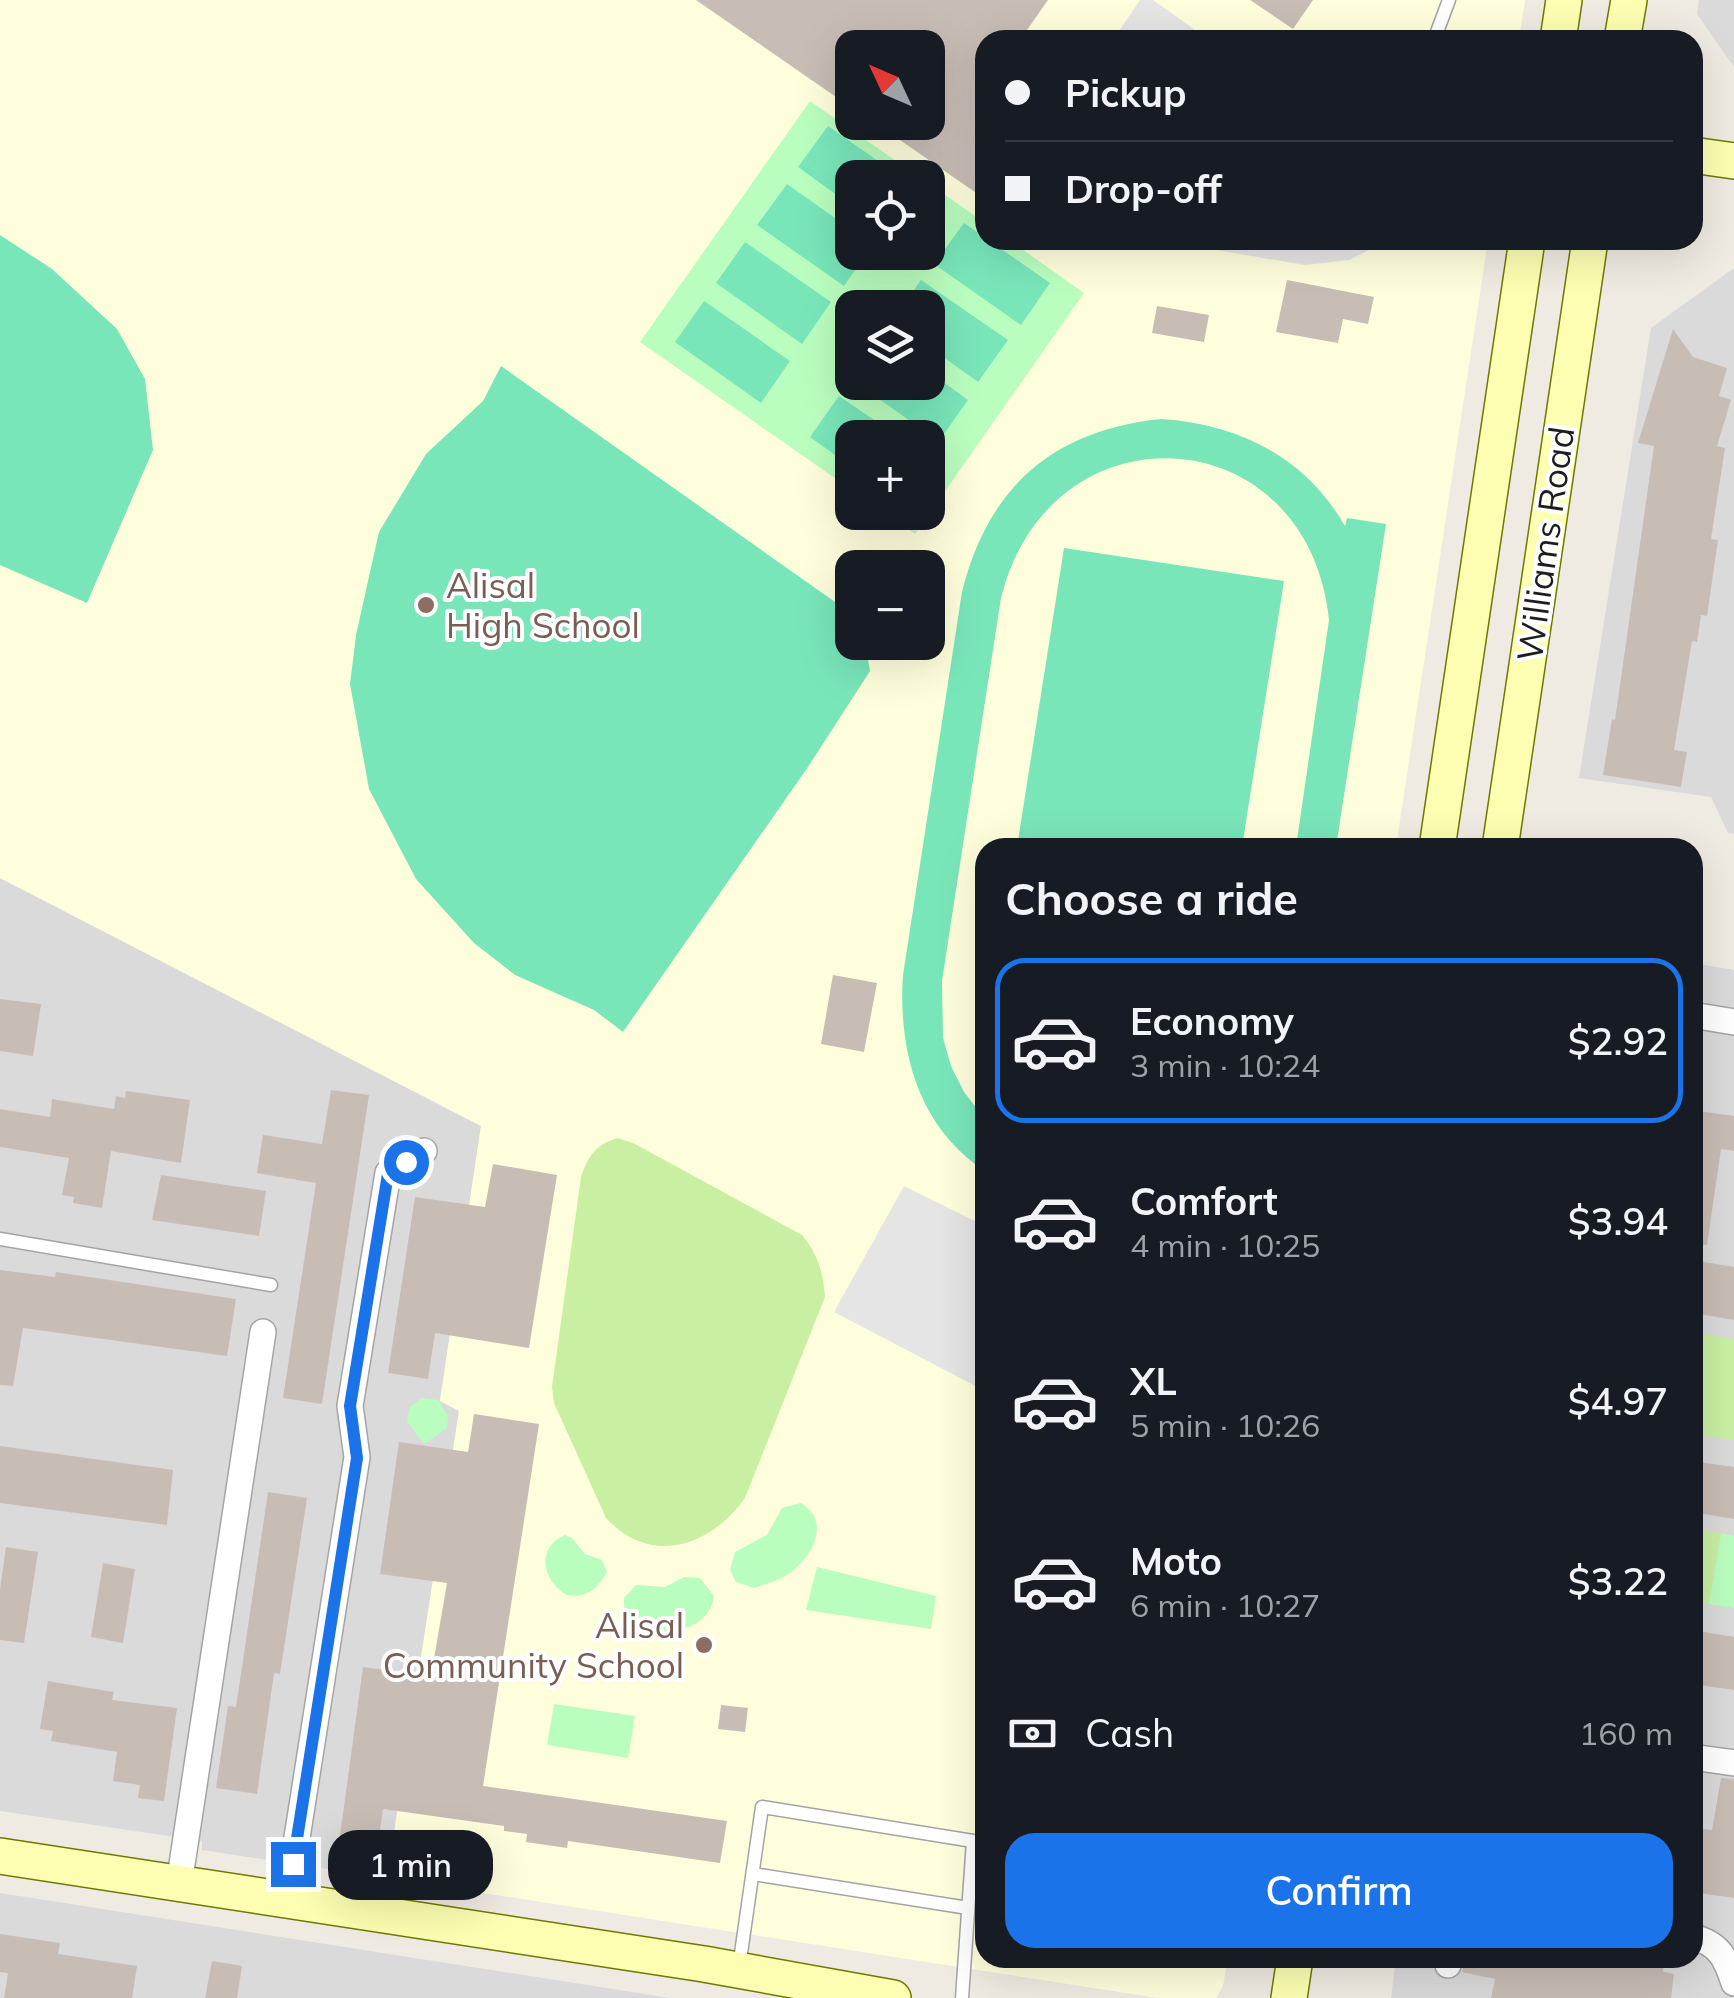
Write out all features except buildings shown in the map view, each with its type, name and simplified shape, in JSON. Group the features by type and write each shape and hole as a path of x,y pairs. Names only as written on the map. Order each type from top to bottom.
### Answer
{"main road":[{"path":"1560,30 1564,0"},
{"path":"1624,30 1628,0"},
{"path":"1703,157 1734,161"},
{"name":"Williams Road","path":"1438,838 1526,250"},
{"name":"Williams Road","path":"1501,838 1589,250"},
{"path":"0,1856 739,1970 893,1998"},
{"path":"1289,1998 1294,1968"}],"street":[{"path":"1703,1017 1734,1022"},
{"path":"287,1901 357,1458 350,1406 388,1174 424,1151"},
{"path":"179,1884 262,1332"},
{"path":"1703,1758 1734,1763"},
{"path":"1703,1940 1720,1950 1734,1982"}],"lane":[{"path":"1438,30 1449,0"},
{"path":"0,1239 271,1285"},
{"path":"739,1970 762,1807 973,1841 962,1998"},
{"path":"752,1874 968,1908"}],"shaded area":[{"name":"Alisal High School","path":"0,0 1525,0 1520,30 975,30 975,250 1486,250 1397,838 975,838 975,1968 1226,1968 1216,1998 1158,1998 387,1878 459,1411 440,1401 481,1126 0,878"},
{"path":"1140,0 1153,0 1195,30 1120,30"},
{"path":"1699,0 1734,0 1734,67 1697,14"},
{"path":"1216,250 1369,250 1349,260 1305,265"},
{"path":"1734,268 1734,834 1728,833 1711,797 1579,778 1651,328"},
{"path":"0,878 481,1126 440,1400 459,1411 387,1878 202,1850 202,1841 0,1811"},
{"path":"1703,965 1734,970 1734,1998 1391,1998 1395,1968 1703,1968"},
{"path":"904,1186 975,1221 975,1386 834,1312"},
{"path":"0,1893 670,1998 0,1998"}],"green space":[{"path":"810,101 835,118 835,140 866,140 895,160 835,160 835,270 945,270 945,195 975,216 975,250 1023,250 1084,293 945,491 945,420 835,420 835,478 640,342"},
{"path":"828,126 835,131 835,140 848,140 877,160 835,160 835,194 798,167"},
{"path":"787,184 835,218 835,270 855,270 844,286 757,225"},
{"path":"964,223 975,231 975,250 1003,250 1050,283 1021,325 943,270 945,249"},
{"path":"0,235 52,269 117,329 145,379 153,450 87,603 0,565"},
{"path":"745,242 831,302 802,344 716,283"},
{"path":"921,280 936,290 914,290"},
{"path":"945,297 1008,340 978,382 945,358"},
{"path":"704,301 790,361 761,403 675,342"},
{"path":"501,366 835,602 835,660 868,660 870,671 808,767 623,1032 594,1010 515,975 474,943 416,879 369,789 350,684 356,635 379,532 426,454 483,401"},
{"path":"945,383 968,400 945,433 945,420 909,420 880,400 945,400"},
{"path":"836,400 845,400 874,420 835,420 835,455 810,437"},
{"path":"1161,419 1190,422 1243,437 1290,463 1329,502 1345,526 1347,518 1386,524 1337,838 1297,838 1329,620 1311,552 1276,503 1229,471 1176,459 1121,465 1070,490 1028,534 1001,598 942,981 943,1038 951,1066 975,1106 975,1163 943,1132 928,1110 909,1059 902,1003 903,975 962,592 989,522 1031,470 1057,451 1123,425"},
{"path":"1064,548 1284,581 1243,838 1018,838"},
{"path":"618,1138 802,1235 816,1257 823,1279 825,1297 745,1498 715,1528 680,1544 642,1542 623,1533 606,1518 554,1403 552,1387 581,1177 594,1152"},
{"path":"1703,1334 1734,1339 1734,1440 1703,1435"},
{"path":"422,1398 438,1400 448,1416 447,1428 424,1444 407,1422 410,1407"},
{"path":"801,1503 811,1511 817,1530 803,1561 785,1576 758,1587 736,1582 730,1570 735,1552 767,1535 782,1508"},
{"path":"1703,1531 1721,1533 1709,1604 1703,1603"},
{"path":"1721,1533 1734,1536 1734,1608 1709,1604"},
{"path":"565,1535 585,1554 602,1560 607,1572 585,1594 565,1594 547,1572 546,1555 556,1540"},
{"path":"817,1567 936,1596 931,1629 806,1610"},
{"path":"684,1577 700,1578 714,1596 697,1623 665,1632 649,1630 635,1624 626,1613 624,1598 636,1585 665,1587"},
{"path":"554,1704 635,1716 628,1758 547,1745"}],"place":[{"name":"Alisal High School","path":"426,605"},
{"name":"Alisal Community School","path":"704,1645"}],"route":[{"path":"293,1864 357,1458 350,1406 362,1329 388,1174 406,1162"}]}
